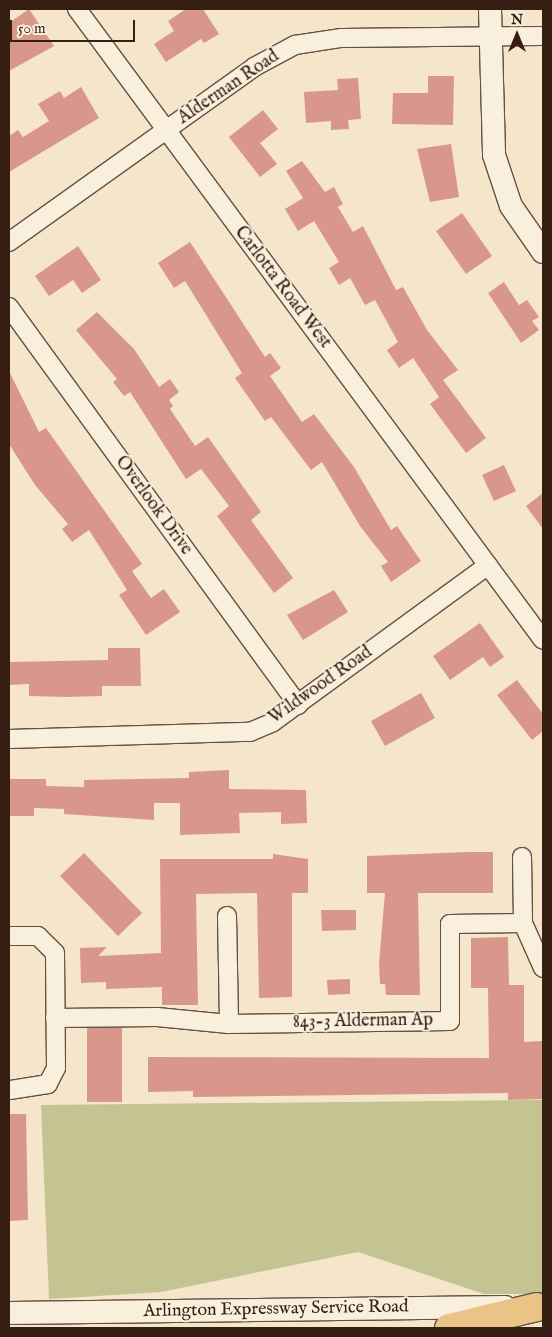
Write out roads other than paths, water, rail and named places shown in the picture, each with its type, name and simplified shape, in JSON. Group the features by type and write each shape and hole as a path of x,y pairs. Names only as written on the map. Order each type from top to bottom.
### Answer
{"highway":[{"path":"449,1328 540,1307"}],"street":[{"name":"Carlotta Road West","path":"77,9 543,640"},
{"path":"490,9 491,126 500,182 543,252"},
{"name":"Alderman Road","path":"9,242 166,132 254,67 295,46 341,38 543,36"},
{"name":"Overlook Drive","path":"9,308 298,705"},
{"name":"Wildwood Road","path":"9,739 225,736 266,726 298,705 488,565"},
{"path":"522,857 523,923 543,968"},
{"path":"227,916 228,1024"},
{"name":"843-3 Alderman Ap","path":"56,1018 157,1017 228,1024 450,1021 450,924 523,923"},
{"path":"9,936 38,936 55,953 56,1018 56,1068 48,1084 9,1090"},
{"name":"Arlington Expressway Service Road","path":"9,1313 540,1307"}]}
